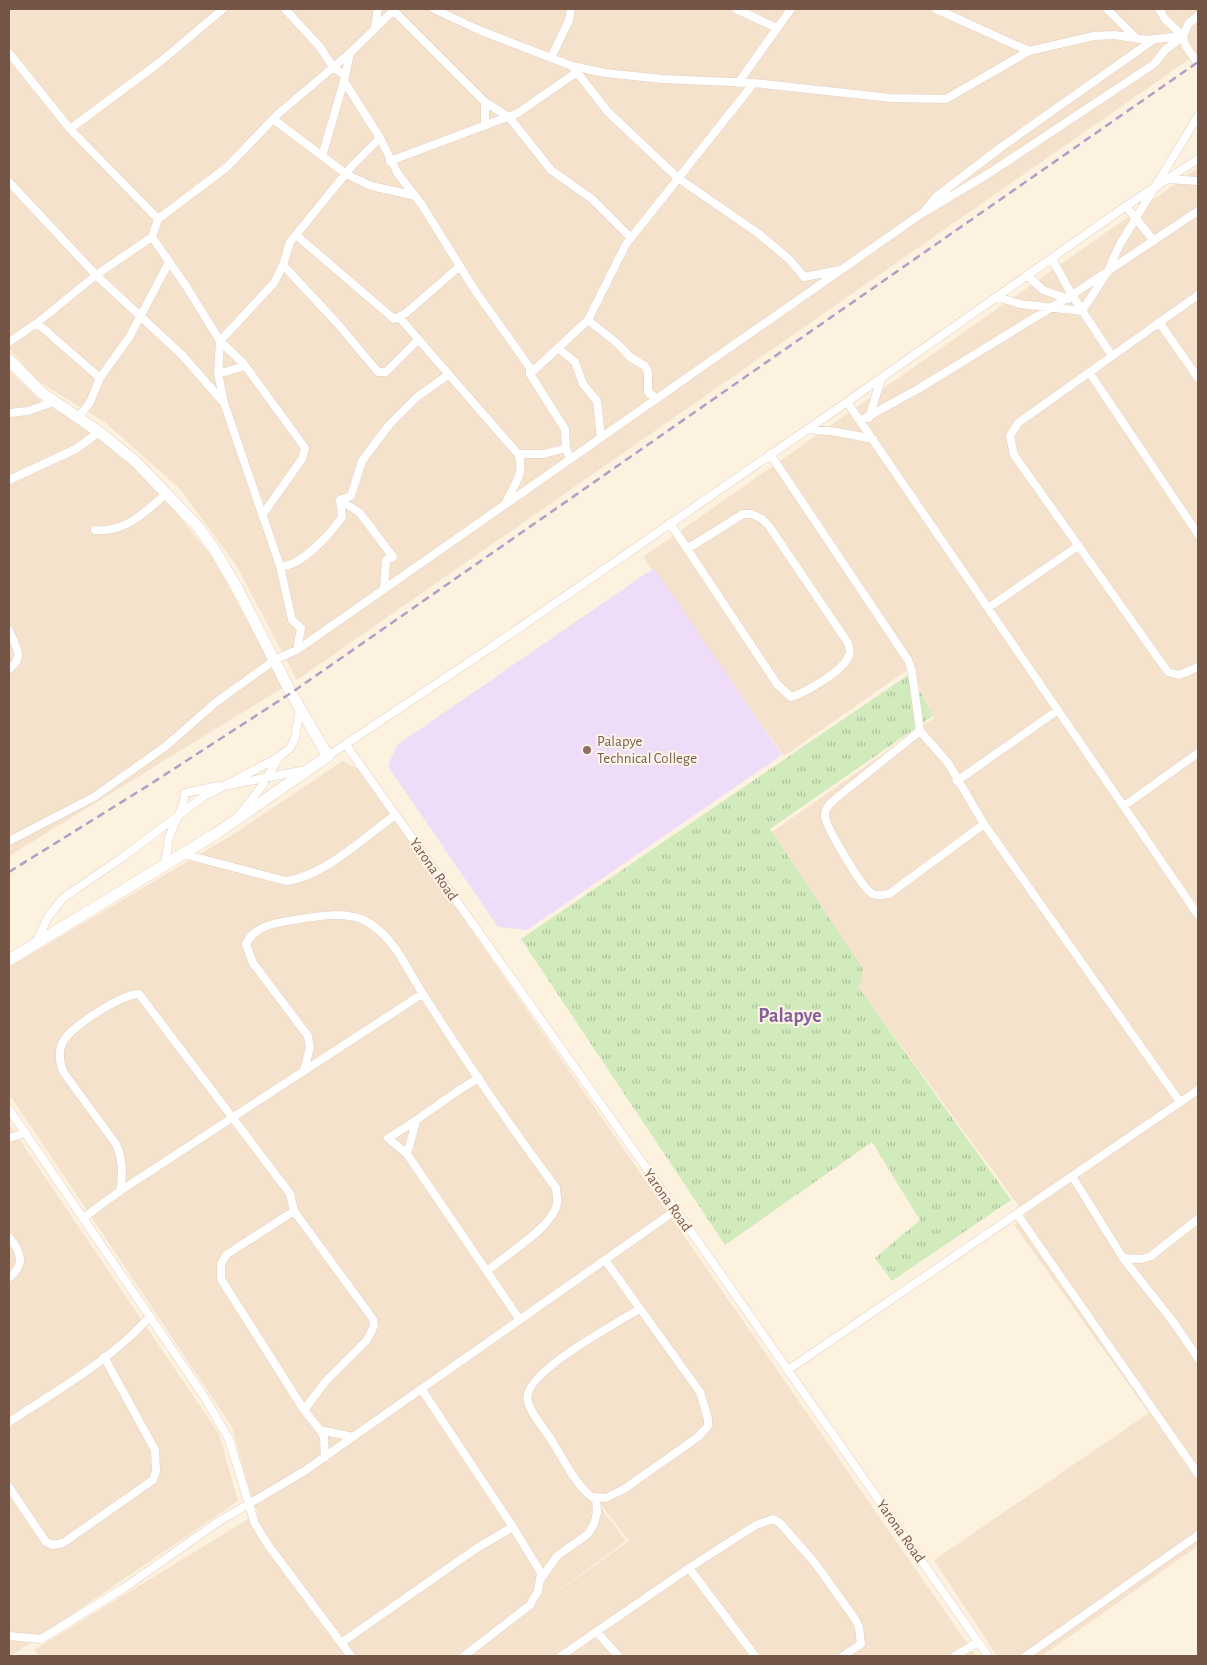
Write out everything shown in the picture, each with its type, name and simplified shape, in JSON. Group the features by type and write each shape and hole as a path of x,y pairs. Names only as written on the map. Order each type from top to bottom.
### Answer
{"street":[{"path":"70,129 160,62 223,9"},
{"path":"285,9 320,47 333,67 344,78 380,138 390,161 412,195 432,220 460,266 530,368 530,374 565,429 566,448 570,459"},
{"path":"374,29 378,9"},
{"path":"434,9 479,30 574,69 662,79 754,84 891,98 946,99 1029,51 1094,36 1115,35 1137,39 1183,36"},
{"path":"551,58 569,20 571,9"},
{"path":"736,9 777,28"},
{"path":"738,83 791,9"},
{"path":"936,9 1029,51"},
{"path":"1107,9 1137,39"},
{"path":"1159,9 1165,19 1183,36 1185,45 1198,64"},
{"path":"9,342 37,323 96,275 152,237 158,219 227,167 273,119 350,53 394,10 485,102 508,117 551,170 592,199 631,238"},
{"path":"9,841 94,797 166,746 215,703 276,659 297,650 921,214 965,188 1154,64 1165,50 1183,36 1189,23 1198,16"},
{"path":"921,214 936,197 965,175 1154,39"},
{"path":"9,53 70,129 158,219"},
{"path":"322,156 350,53"},
{"path":"390,161 508,117 529,106 574,69"},
{"path":"574,69 608,112 678,178 759,234 790,260 804,277 844,269"},
{"path":"530,374 588,320 631,238 754,84"},
{"path":"485,102 485,124"},
{"path":"1082,311 1108,271 1119,246 1137,220 1198,116"},
{"path":"273,119 346,174 371,186 412,195"},
{"path":"297,650 301,628 292,620 280,566 224,403 218,374 220,341 274,283 283,265 290,242 346,174 380,138"},
{"path":"9,960 234,821 308,769 487,650 881,379 1126,206 1198,159"},
{"path":"965,175 965,188"},
{"path":"1168,179 1198,181"},
{"path":"9,182 96,275 182,355 224,403"},
{"path":"1126,206 1154,241"},
{"path":"860,421 1048,309 1071,298 1198,211"},
{"path":"296,236 394,319 399,318 460,266"},
{"path":"152,237 186,286 220,341 245,366 305,448 302,458 263,514"},
{"path":"1052,259 1071,298 1112,356"},
{"path":"78,418 90,402 100,378 130,336 169,262"},
{"path":"283,265 337,323 378,372 386,372 418,340"},
{"path":"1028,276 1043,290 1071,298"},
{"path":"1198,295 1018,423 1010,436 1014,455 1168,672 1179,675 1198,667"},
{"path":"998,297 1020,304 1048,309 1082,311"},
{"path":"399,318 518,454 522,465 521,471 505,504"},
{"path":"588,320 618,344 630,357 645,366 648,372 648,392 657,399"},
{"path":"1158,322 1198,378"},
{"path":"37,323 100,378"},
{"path":"559,349 575,362 583,384 597,401 601,438"},
{"path":"9,360 42,392 100,432 136,462 199,528 216,552 328,756"},
{"path":"218,374 245,366"},
{"path":"1089,372 1198,534"},
{"path":"340,500 351,496 362,461 389,425 417,397 448,375"},
{"path":"868,432 869,416 881,379"},
{"path":"9,413 28,411 56,401"},
{"path":"847,402 1198,915"},
{"path":"807,429 837,432 873,439"},
{"path":"9,480 76,449 100,432"},
{"path":"518,454 544,454 566,448"},
{"path":"770,454 908,660 912,672 920,731 935,746 984,824 1180,1102"},
{"path":"95,530 111,530 125,526 167,493"},
{"path":"280,566 286,567 300,560 333,527 342,517 340,500"},
{"path":"340,500 360,514 393,557 386,560 384,588"},
{"path":"670,523 687,550 785,694 791,697 808,690 847,660 850,653 848,643 782,544 762,519 752,514 743,514 687,550"},
{"path":"988,608 1078,546"},
{"path":"9,631 19,651 19,658 16,664 9,669"},
{"path":"36,943 48,917 63,898 177,818 203,797 279,757 290,748 295,738 300,708"},
{"path":"957,781 1058,710"},
{"path":"920,731 835,799 825,810 825,820 849,864 871,893 879,896 889,894 984,824"},
{"name":"Yarona Road","path":"346,745 676,1210 988,1656"},
{"path":"1124,806 1198,752"},
{"path":"234,821 267,777 279,757"},
{"path":"165,864 169,837 186,793 308,769"},
{"path":"183,854 286,881 300,879 320,869 395,815"},
{"path":"304,1070 310,1048 308,1036 250,960 246,944 253,932 271,924 300,919 353,916 369,923 393,944 422,994 499,1110 556,1188 557,1204 540,1228 487,1271"},
{"path":"120,1191 123,1165 116,1144 61,1067 61,1048 64,1040 102,1009 132,994 142,995 235,1118 290,1194 294,1211 373,1319 374,1326 367,1340 325,1382 304,1410"},
{"path":"83,1218 120,1191 235,1118 304,1070 422,994"},
{"path":"479,1078 452,1093 416,1122 388,1138 407,1154 520,1320"},
{"path":"788,1370 1198,1090"},
{"path":"9,1109 203,1395 230,1439 255,1524 352,1656"},
{"path":"407,1154 416,1122"},
{"path":"9,1138 26,1133"},
{"path":"1072,1176 1123,1258 1174,1323 1198,1358"},
{"path":"9,1636 41,1639 124,1588 249,1503 325,1457 676,1210"},
{"path":"294,1211 226,1255 221,1279 304,1410 320,1430 324,1437 325,1457"},
{"path":"1016,1214 1198,1474"},
{"path":"1123,1258 1141,1259 1151,1256 1198,1219"},
{"path":"9,1237 19,1250 21,1259 20,1266 9,1278"},
{"path":"605,1260 700,1392 707,1412 708,1426 698,1437 624,1489 606,1498 596,1498 588,1494 568,1466 528,1401 528,1393 537,1377 590,1338 639,1309"},
{"path":"9,1422 104,1357 138,1330 150,1316"},
{"path":"9,1487 46,1542 53,1545 63,1543 153,1480 156,1471 155,1450 104,1357"},
{"path":"422,1390 513,1527 541,1573 538,1591 530,1605 464,1656"},
{"path":"320,1430 353,1437"},
{"path":"541,1579 557,1556 584,1538 594,1524 597,1513 596,1498"},
{"path":"561,1656 689,1568 756,1525 774,1519 780,1523 814,1564 859,1627 861,1644 843,1656"},
{"path":"342,1643 477,1548 513,1527"},
{"path":"1026,1656 1198,1535"},
{"path":"689,1568 755,1656"},
{"path":"597,1632 618,1656"},
{"path":"955,1656 978,1642"}],"shaded area":[{"path":"9,9 1198,9 1198,53 297,680 236,565 180,489 106,423 38,381 9,349"},
{"path":"1198,168 1198,1546 1042,1656 997,1656 934,1560 1149,1413 1014,1225 1026,1216 859,988 862,969 772,832 934,718 910,668 784,756 643,557"},
{"path":"9,370 42,402 96,434 155,487 213,558 284,687 9,856"},
{"name":"Palapye Technical College","path":"654,568 782,755 527,930 498,927 388,766 397,745"},
{"path":"343,761 360,770 976,1656 38,1656 34,1650 258,1513 252,1500 232,1427 9,1094 9,967 234,834","holes":["535,1421 629,1541 540,1604 626,1541"]},
{"path":"9,1124 219,1434 238,1501 11,1656 9,1656"}],"green space":[{"path":"911,673 933,716 770,829 863,969 859,988 1011,1200 892,1281 875,1258 920,1220 872,1142 725,1245 521,939"}],"railway":[{"path":"9,872 149,785 291,693 1198,62"}],"place":[{"name":"Palapye Technical College","path":"587,750"}],"district":[{"name":"Palapye","path":"790,1015"}]}
